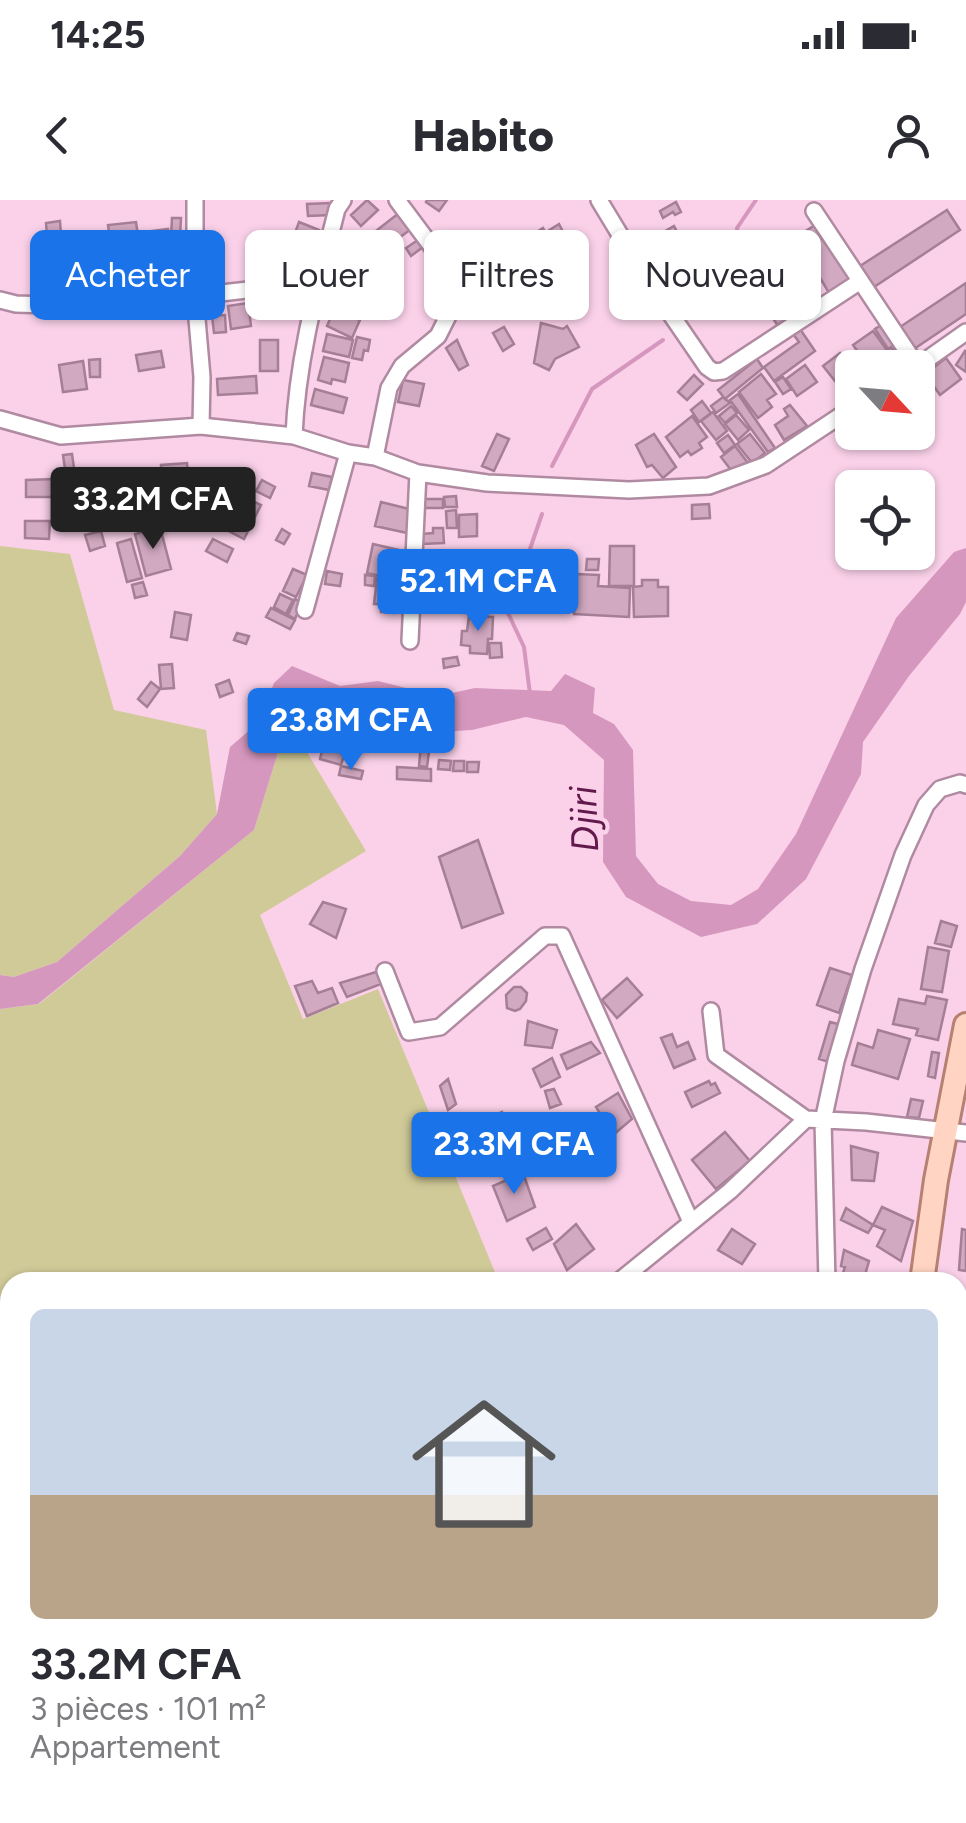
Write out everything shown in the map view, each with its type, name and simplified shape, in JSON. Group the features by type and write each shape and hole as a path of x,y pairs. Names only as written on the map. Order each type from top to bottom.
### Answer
{"main road":[{"path":"923,1272 936,1180 956,1132 966,1026"}],"street":[{"path":"195,200 195,230"},
{"path":"332,230 343,200"},
{"path":"376,457 389,388 402,366 438,336 448,316 450,293 444,263 397,200"},
{"path":"599,200 648,281 714,372 723,371 859,282"},
{"path":"814,211 905,350"},
{"path":"0,300 30,304"},
{"path":"198,320 202,426"},
{"path":"294,436 295,394 310,320"},
{"path":"935,354 966,332"},
{"path":"0,420 60,436 202,426 294,436 376,457 418,473 487,483 629,490 709,486 766,465 835,419"},
{"path":"305,610 348,452"},
{"path":"410,641 418,473"},
{"path":"826,1272 815,1120 864,968 926,805 940,788 966,784"},
{"path":"385,972 409,1032 440,1027 545,936 562,936 691,1222"},
{"path":"712,1011 716,1054 754,1084 815,1120 956,1132"},
{"path":"630,1272 815,1120"}],"shaded area":[{"path":"0,546 70,554 114,710 206,730 217,814 180,856 57,962 14,977 0,975"},
{"path":"966,548 966,602 960,614 909,676 863,742 861,774 806,879 757,924 701,937 626,897 603,862 604,760 564,725 526,717 472,730 421,733 371,723 347,709 301,699 293,704 295,732 279,749 254,830 38,1004 0,1009 0,975 14,977 57,962 180,856 217,814 230,747 258,723 274,683 292,666 340,686 378,681 438,696 475,688 551,691 565,674 595,688 593,713 614,724 633,750 636,856 658,884 691,901 731,905 758,889 796,834 896,618 954,552"},
{"path":"295,732 366,851 260,915 303,1019 378,989 495,1272 0,1272 0,1009 39,1004 254,830 279,749"}],"building":[{"path":"367,200 378,210 361,226 351,215"},
{"path":"427,200 447,200 439,211"},
{"path":"676,202 681,212 663,218 660,211"},
{"path":"330,203 331,215 308,216 307,204"},
{"path":"947,210 960,230 874,287 860,266"},
{"path":"399,213 411,229 404,234 404,230 377,230"},
{"path":"172,218 181,218 180,230 171,230"},
{"path":"60,221 61,230 47,230 46,223"},
{"path":"136,222 137,230 109,230 108,225"},
{"path":"299,222 319,230 296,230"},
{"path":"821,231 850,280 829,293 821,279"},
{"path":"418,240 423,247 411,256 406,248"},
{"path":"966,283 966,314 912,350 897,329"},
{"path":"245,303 245,320 250,320 251,326 231,329 228,306"},
{"path":"225,315 226,332 214,333 212,320 225,320"},
{"path":"330,320 360,320 352,338 327,326"},
{"path":"774,320 786,320 788,323 780,329"},
{"path":"541,323 563,329 567,326 579,347 555,359 549,370 534,363"},
{"path":"883,324 896,344 888,349 875,329"},
{"path":"504,327 514,344 503,351 493,333"},
{"path":"800,329 815,351 774,381 764,367 799,342 793,334"},
{"path":"873,331 887,350 857,350 853,345"},
{"path":"327,334 353,340 349,357 323,351"},
{"path":"357,337 370,340 362,360 352,358"},
{"path":"260,340 278,340 278,371 260,371"},
{"path":"457,340 468,365 459,370 446,348"},
{"path":"161,351 164,367 139,371 136,355"},
{"path":"966,352 966,372 956,365"},
{"path":"324,357 349,363 345,382 332,379 331,384 318,380"},
{"path":"835,357 835,381 823,366"},
{"path":"946,358 961,379 940,395 935,388 935,366"},
{"path":"100,359 100,377 90,377 89,360"},
{"path":"757,359 763,368 725,399 718,390"},
{"path":"83,361 87,389 63,392 59,365"},
{"path":"805,365 817,382 797,396 786,379"},
{"path":"761,374 776,394 767,400 772,407 758,418 739,392"},
{"path":"694,375 703,384 687,400 678,392"},
{"path":"256,376 257,393 218,395 217,379"},
{"path":"783,377 791,389 783,394 775,382"},
{"path":"403,380 424,384 419,406 398,402"},
{"path":"315,389 347,398 343,413 311,405"},
{"path":"738,394 775,448 768,452 730,400"},
{"path":"723,397 730,403 716,413 711,406"},
{"path":"702,401 711,413 699,422 691,410"},
{"path":"790,405 807,426 784,440 775,425 788,416 784,409"},
{"path":"731,406 737,413 725,423 719,416"},
{"path":"713,412 727,431 716,440 701,421"},
{"path":"736,415 749,430 738,440 725,424"},
{"path":"692,416 707,437 699,443 702,448 680,457 666,437"},
{"path":"497,434 509,439 494,471 482,466"},
{"path":"654,434 676,467 663,478 652,465 647,467 636,445"},
{"path":"750,434 765,453 752,463 737,444"},
{"path":"728,435 735,445 724,453 717,443"},
{"path":"735,446 748,463 734,474 721,457"},
{"path":"72,454 74,468 65,469 63,455"},
{"path":"187,463 189,488 163,491 161,465"},
{"path":"144,473 146,501 121,504 119,475"},
{"path":"241,473 254,479 249,490 235,484"},
{"path":"312,473 332,477 329,490 309,486"},
{"path":"55,479 56,497 26,497 26,480"},
{"path":"58,480 74,481 72,497 57,496"},
{"path":"262,480 275,487 270,498 256,491"},
{"path":"93,482 116,483 115,509 92,508"},
{"path":"89,485 91,507 83,507 81,486"},
{"path":"236,493 261,505 244,539 219,526"},
{"path":"456,496 457,507 445,507 444,497"},
{"path":"422,499 443,499 443,508 422,508"},
{"path":"381,502 413,510 407,533 375,526"},
{"path":"709,504 710,518 692,519 692,505"},
{"path":"456,510 457,528 447,528 446,511"},
{"path":"114,511 115,517 93,520 92,514"},
{"path":"477,514 477,536 459,537 459,515"},
{"path":"112,520 113,526 94,529 94,523"},
{"path":"25,521 50,521 49,539 25,538"},
{"path":"160,527 171,569 146,576 135,534"},
{"path":"433,528 443,528 444,543 422,544 422,534 433,533"},
{"path":"282,529 290,534 284,544 276,540"},
{"path":"101,531 105,546 90,551 85,535"},
{"path":"131,539 142,578 127,582 117,543"},
{"path":"213,539 233,549 227,562 206,551"},
{"path":"373,544 399,550 398,555 407,557 405,565 400,564 399,569 388,566 385,577 367,573"},
{"path":"610,546 634,546 634,586 609,586"},
{"path":"587,559 599,559 598,570 586,570"},
{"path":"293,569 307,575 296,597 283,591"},
{"path":"327,571 342,574 340,586 325,584"},
{"path":"576,574 599,575 598,586 630,588 629,617 574,614"},
{"path":"365,575 375,576 374,586 365,585"},
{"path":"377,578 406,580 404,606 395,606 394,613 381,612 381,604 374,604"},
{"path":"642,580 658,580 658,587 668,587 668,616 634,617 633,587 642,586"},
{"path":"143,582 147,595 135,598 132,585"},
{"path":"280,594 293,600 286,614 274,607"},
{"path":"295,599 302,603 295,619 288,615"},
{"path":"271,608 295,620 290,629 266,617"},
{"path":"175,612 191,615 187,640 171,637"},
{"path":"469,616 493,617 487,654 470,653 470,646 461,645"},
{"path":"237,633 249,636 246,644 234,640"},
{"path":"489,643 501,643 502,657 490,658"},
{"path":"457,657 459,665 444,668 443,659"},
{"path":"172,664 174,688 161,689 159,665"},
{"path":"229,680 233,692 220,697 216,685"},
{"path":"151,682 160,689 147,707 138,699"},
{"path":"330,720 345,724 341,735 326,731"},
{"path":"311,721 323,723 318,746 306,743"},
{"path":"385,737 405,737 404,744 385,743"},
{"path":"421,743 430,744 427,767 419,766"},
{"path":"323,746 345,752 341,765 320,759"},
{"path":"439,760 451,761 450,770 438,769"},
{"path":"454,761 464,761 464,771 453,771"},
{"path":"467,762 479,762 478,772 467,772"},
{"path":"341,766 363,771 361,779 339,775"},
{"path":"397,767 431,769 431,781 397,779"},
{"path":"478,840 503,913 462,928 439,857"},
{"path":"323,902 346,909 336,938 310,924"},
{"path":"941,921 957,926 951,947 935,943"},
{"path":"928,947 949,951 942,992 921,989"},
{"path":"830,968 852,975 839,1013 817,1005"},
{"path":"379,971 381,984 347,997 340,983"},
{"path":"627,978 642,995 617,1018 602,1000"},
{"path":"312,981 318,993 332,988 338,1003 307,1016 295,986"},
{"path":"514,987 527,993 526,1001 515,1011 507,1008 506,995"},
{"path":"927,996 947,1000 938,1040 916,1035 918,1029 893,1024 899,999 925,1004"},
{"path":"528,1021 557,1030 552,1048 525,1045"},
{"path":"830,1022 842,1025 832,1063 819,1059"},
{"path":"878,1030 910,1039 898,1079 852,1065 858,1043 873,1048"},
{"path":"672,1034 677,1047 688,1042 695,1059 674,1068 661,1038"},
{"path":"591,1042 600,1053 567,1069 561,1055"},
{"path":"932,1052 939,1053 935,1078 928,1076"},
{"path":"552,1058 560,1077 541,1087 533,1069"},
{"path":"448,1079 456,1104 448,1110 440,1086"},
{"path":"709,1081 711,1085 715,1083 720,1093 692,1107 685,1092"},
{"path":"554,1089 561,1104 550,1108 545,1091"},
{"path":"618,1093 632,1119 613,1135 596,1107"},
{"path":"911,1099 923,1101 919,1118 907,1117"},
{"path":"502,1112 507,1121 487,1130 483,1121"},
{"path":"476,1118 487,1130 472,1140 461,1122"},
{"path":"725,1132 750,1161 716,1189 692,1160"},
{"path":"851,1146 878,1153 874,1181 852,1180"},
{"path":"523,1173 535,1207 507,1221 493,1186"},
{"path":"882,1207 913,1221 901,1261 877,1246 885,1230 873,1225"},
{"path":"846,1208 873,1225 868,1233 841,1220"},
{"path":"576,1224 594,1249 567,1270 554,1244"},
{"path":"546,1228 552,1239 533,1250 527,1239"},
{"path":"732,1229 755,1244 742,1264 718,1250"},
{"path":"962,1229 966,1230 966,1271 959,1270"},
{"path":"844,1250 869,1261 866,1272 843,1272 845,1267 841,1266"}],"waterway":[{"path":"737,230 756,200"},
{"path":"552,466 592,389 663,340"},
{"path":"530,694 524,647 508,613 542,514"}],"water label":[{"name":"Djiri","path":"584,819"}]}
